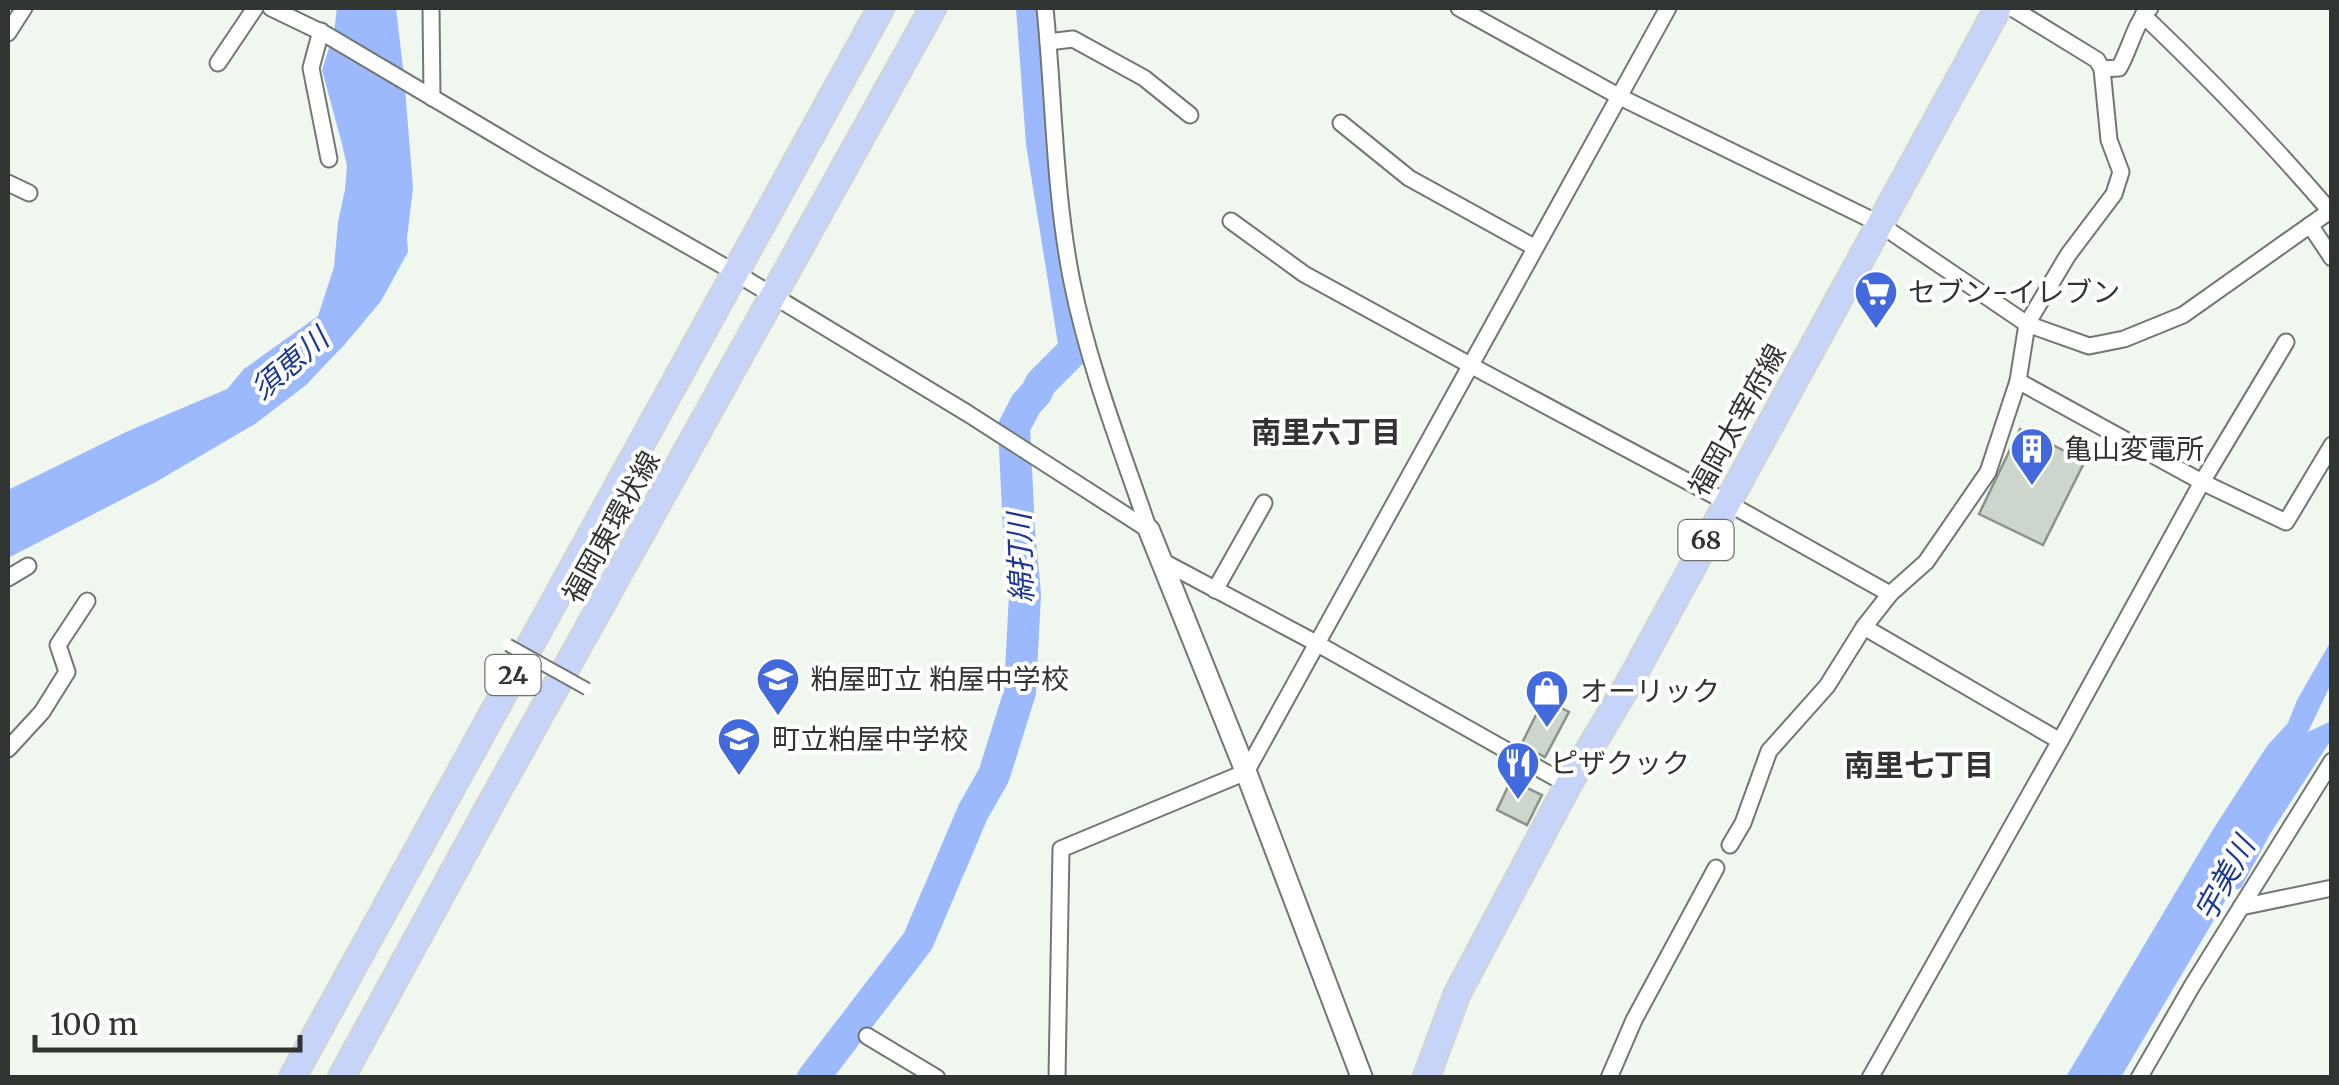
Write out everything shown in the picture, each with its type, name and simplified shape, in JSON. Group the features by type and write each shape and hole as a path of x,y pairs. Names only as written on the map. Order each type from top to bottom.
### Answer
{"main road":[{"name":"福岡東環状線","path":"292,1078 882,8"},
{"name":"福岡東環状線","path":"341,1078 934,8"},
{"name":"福岡太宰府線","path":"1426,1078 1457,994 1568,784 1629,683 1998,8"}],"street":[{"path":"8,34 24,8"},
{"path":"218,63 255,8"},
{"path":"272,8 323,32 734,272 1149,530"},
{"path":"429,96 431,8"},
{"path":"1045,8 1062,213 1072,280 1102,390 1149,530 1362,1078"},
{"path":"1458,8 1620,97 1878,223 2026,324 2088,346 2124,339 2183,315 2330,211 2146,11 2119,68 2102,69"},
{"path":"1057,1078 1061,849 1246,772 1668,8"},
{"path":"1730,844 1743,823 1768,751 1827,686 1864,626 1890,594 1926,562 1988,472 2018,382 2026,324 2068,254 2114,194 2121,172 2110,140 2102,69 2097,60 2012,8"},
{"path":"323,32 311,68 329,159"},
{"path":"1048,42 1073,39 1144,78 1190,115"},
{"path":"1341,123 1409,178 1534,247"},
{"path":"8,183 29,193"},
{"path":"1231,221 1304,274 1890,594"},
{"path":"2310,225 2332,258"},
{"path":"1870,1078 2202,482 2286,342"},
{"path":"2018,382 2202,482 2286,522 2332,444"},
{"path":"1215,590 1264,503"},
{"path":"1162,562 1568,784"},
{"path":"8,578 28,566"},
{"path":"8,749 42,712 67,672 58,645 86,601"},
{"path":"1864,626 2060,741"},
{"path":"508,646 586,689"},
{"path":"2139,1078 2332,761"},
{"path":"1609,1078 1634,1020 1716,868"},
{"path":"2241,907 2332,888"},
{"path":"867,1036 937,1078"}],"water":[{"name":"須恵川","path":"337,8 396,8 413,188 408,252 381,301 306,385 255,424 154,483 8,558 8,490 126,432 227,389 244,369 318,316 334,267 347,166 322,70"},
{"name":"宇美川","path":"2331,641 2331,684 2308,732 2331,721 2331,740 2270,834 2241,888 2231,891 2121,1077 2066,1077 2212,831 2267,746 2288,723"}],"building":[{"name":"亀山変電所","path":"2020,429 2085,461 2043,545 1979,514"},
{"path":"1544,699 1569,712 1545,757 1521,745"},
{"path":"1511,780 1542,795 1527,825 1497,810"}],"waterway":[{"name":"綿打川","path":"813,1078 918,941 973,812 994,775 1020,692 1025,594 1014,427 1041,383 1075,349 1042,143 1032,8"}],"place":[{"name":"セブン-イレブン","path":"1876,330"},
{"name":"亀山変電所","path":"2032,487"},
{"name":"粕屋町立 粕屋中学校","path":"778,717"},
{"name":"オーリック","path":"1547,729"},
{"name":"町立粕屋中学校","path":"739,777"},
{"name":"ピザクック","path":"1518,801"}],"district":[{"name":"南里六丁目","path":"1326,433"},
{"name":"南里七丁目","path":"1919,766"}]}
